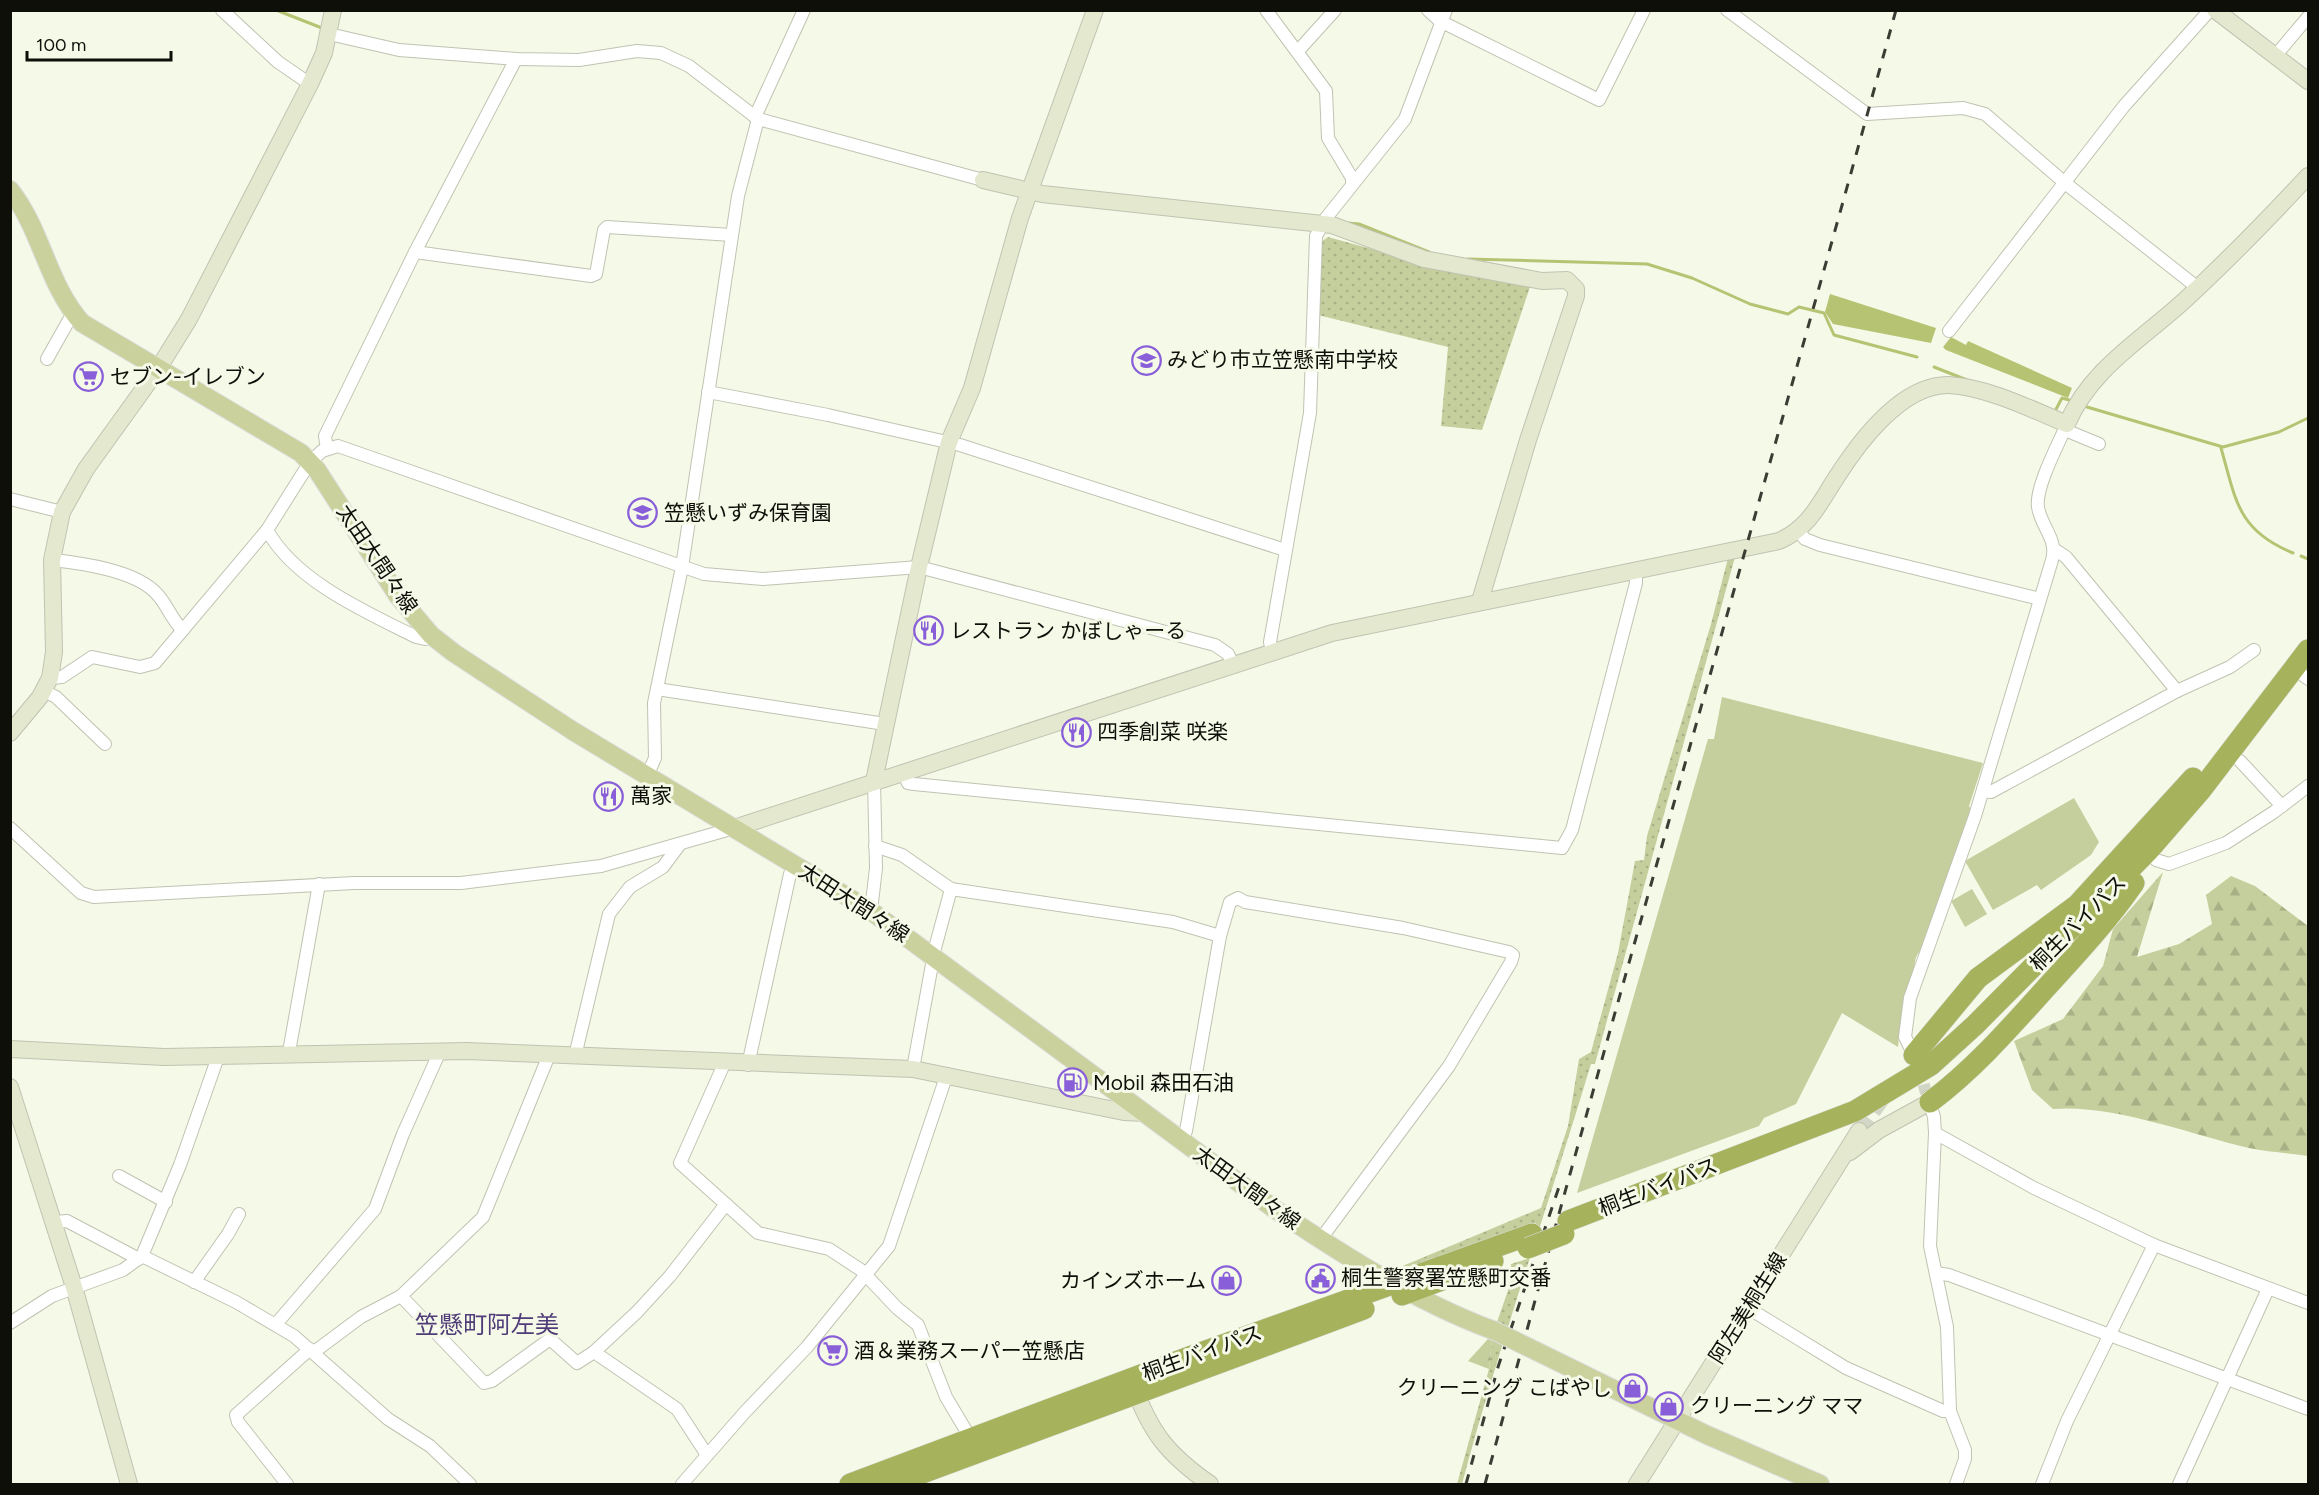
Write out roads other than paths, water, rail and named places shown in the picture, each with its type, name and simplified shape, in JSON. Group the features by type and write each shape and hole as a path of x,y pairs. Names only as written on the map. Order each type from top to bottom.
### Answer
{"highway":[{"path":"1916,1059 1978,978 2066,915 2096,885 2215,753 2308,632"},
{"name":"桐生バイパス","path":"1566,1228 1855,1111 1931,1065 1976,1025 2148,851 2207,783 2308,650"},
{"name":"桐生バイパス","path":"850,1485 971,1439 1134,1386 1566,1228 1810,1143 1871,1117 1906,1097 1967,1051 2134,883 2240,761 2307,675"},
{"path":"1928,1097 1958,1079 2004,1034 2116,911 2134,883"},
{"name":"桐生バイパス","path":"893,1485 1134,1386"}],"main road":[{"name":"太田大間々線","path":"10,190 33,226 58,289 75,315 89,329 291,445 310,462 398,596 431,635 484,672 647,776 871,911 1273,1208 1320,1240 1402,1288 1461,1318 1495,1331 1677,1421 1820,1485"}],"street":[{"path":"222,10 270,55 310,84"},
{"path":"10,732 47,684 54,652 52,560 62,512 82,474 158,369 189,320 310,84 329,34 333,10"},
{"path":"647,776 656,752 654,703 682,567 738,196 757,118 804,10"},
{"path":"871,911 875,882 874,781 919,567 950,442 972,388 1020,218 1071,70 1095,10"},
{"path":"1266,10 1326,91 1328,138 1353,183"},
{"path":"1298,51 1335,10"},
{"path":"1428,10 1599,100 1644,10"},
{"path":"1726,10 1867,114 1972,109 1985,114 2065,183 2198,288"},
{"path":"1949,331 2124,106 2210,10"},
{"path":"2215,10 2308,81"},
{"path":"1272,651 1270,642 1310,413 1315,244 1321,224 1404,119 1443,16"},
{"path":"2276,55 2308,17"},
{"path":"329,34 399,50 516,59 579,60 637,51 661,53 689,66 757,118 1030,192 1332,225 1424,259 1542,281 1567,280 1576,289 1574,303 1527,440 1480,601"},
{"path":"327,449 325,436 415,252 516,59"},
{"path":"1900,1075 1916,1059 1906,1042 1904,1031 1910,998 1983,791 2054,549 2038,508 2038,497 2078,400 2093,379 2198,288 2308,176"},
{"path":"415,252 591,276 596,274 604,230 607,227 732,235"},
{"path":"47,359 69,320 75,315"},
{"path":"10,828 81,893 94,897 319,884 461,883 601,866 734,828 1332,633 1480,601 1771,544 1798,532 1866,436 1903,402 1924,390 1949,385 1969,388 2014,402 2099,444"},
{"path":"708,392 950,442 1285,550"},
{"path":"47,684 92,657 140,667 151,666 267,530 310,462 327,449 338,446 682,567 716,576 763,579 919,567 1215,645 1228,654 1233,665"},
{"path":"10,498 62,512"},
{"path":"267,530 292,563 341,597 416,637 425,639 431,635"},
{"path":"1798,532 1805,539 1820,545 2040,599"},
{"path":"2054,549 2067,557 2177,690"},
{"path":"52,560 126,575 141,582 157,594 183,630"},
{"path":"903,772 908,783 914,784 1562,848 1572,830 1636,583 1636,572"},
{"path":"1983,791 1991,792 2177,690 2230,667 2254,650"},
{"path":"47,684 56,697 105,744"},
{"path":"657,689 885,724"},
{"path":"2240,761 2282,806"},
{"path":"2156,860 2169,864 2207,852 2226,843 2308,786"},
{"path":"575,1056 609,914 630,887 663,867 680,844"},
{"path":"875,846 902,855 951,889 1173,922 1220,936"},
{"path":"747,1065 784,897 794,864"},
{"path":"289,1052 319,884"},
{"path":"914,1070 935,958 951,889"},
{"path":"1181,1139 1186,1131 1220,936 1228,904 1238,898 1245,902 1402,928 1513,955 1449,1066 1320,1240"},
{"path":"10,1049 137,1056 440,1051 914,1070 947,1074 1124,1112 1144,1113"},
{"path":"276,1324 375,1209 403,1134 440,1051"},
{"path":"10,1323 52,1296 118,1273 140,1258 166,1202 219,1054"},
{"path":"287,1485 238,1422 236,1415 312,1351 361,1317 401,1296 483,1217 549,1055"},
{"path":"724,1064 680,1163 758,1233 830,1249 866,1275 897,1308 918,1325 946,1397 971,1439"},
{"path":"682,1485 802,1353 891,1243 947,1074"},
{"path":"10,1087 14,1114 54,1222 74,1287 129,1485"},
{"path":"1841,1161 1879,1130 1928,1097 1935,1133 1930,1239 1947,1334 1950,1411 1965,1450 1965,1459 1956,1485"},
{"name":"阿左美桐生線","path":"1637,1485 1858,1131"},
{"path":"1935,1133 2034,1188 2154,1245 2308,1303"},
{"path":"120,1176 166,1202"},
{"path":"401,1296 483,1383 492,1381 550,1339 577,1363 594,1352 637,1312 670,1276 726,1204"},
{"path":"194,1282 228,1234 238,1214"},
{"path":"54,1222 67,1221 276,1324 312,1351 388,1419 429,1446 470,1485"},
{"path":"2042,1485 2063,1430 2154,1245"},
{"path":"1936,1273 1949,1275 2308,1409"},
{"path":"2179,1485 2268,1288"},
{"path":"1748,1308 1846,1368 1943,1411 1950,1411"},
{"path":"594,1352 677,1409 707,1455"},
{"path":"1134,1386 1146,1419 1166,1449 1180,1463 1210,1485"}],"waterway":[{"path":"276,10 322,28"},
{"path":"1348,223 1359,224 1429,252"},
{"path":"1468,259 1647,264 1692,278 1750,304 1788,314 1799,307 1824,313 1834,335 1917,357"},
{"path":"1934,367 1967,380"},
{"path":"2054,413 2062,398 2069,400"},
{"path":"2087,407 2223,447 2279,432 2308,418"},
{"path":"2221,448 2236,498 2250,523 2274,544 2293,553"},
{"path":"2301,556 2308,559"}],"tunnel":[{"path":"1919,1067 1926,1093"},
{"path":"1859,1131 1884,1096"}],"railway":[{"path":"1485,1484 1586,1115 1896,10"},
{"path":"1466,1484 1498,1367 1560,1184"}],"place":[{"name":"みどり市立笠懸南中学校","path":"1146,360"},
{"name":"セブン-イレブン","path":"89,377"},
{"name":"笠懸いずみ保育園","path":"643,513"},
{"name":"レストラン かぼしゃーる","path":"929,631"},
{"name":"四季創菜 咲楽","path":"1076,732"},
{"name":"萬家","path":"609,796"},
{"name":"Mobil 森田石油","path":"1072,1083"},
{"name":"桐生警察署笠懸町交番","path":"1320,1278"},
{"name":"カインズホーム","path":"1227,1281"},
{"name":"酒＆業務スーパー笠懸店","path":"833,1351"},
{"name":"クリーニング こばやし","path":"1633,1388"},
{"name":"クリーニング ママ","path":"1669,1406"}],"district":[{"name":"笠懸町阿左美","path":"487,1325"}]}
